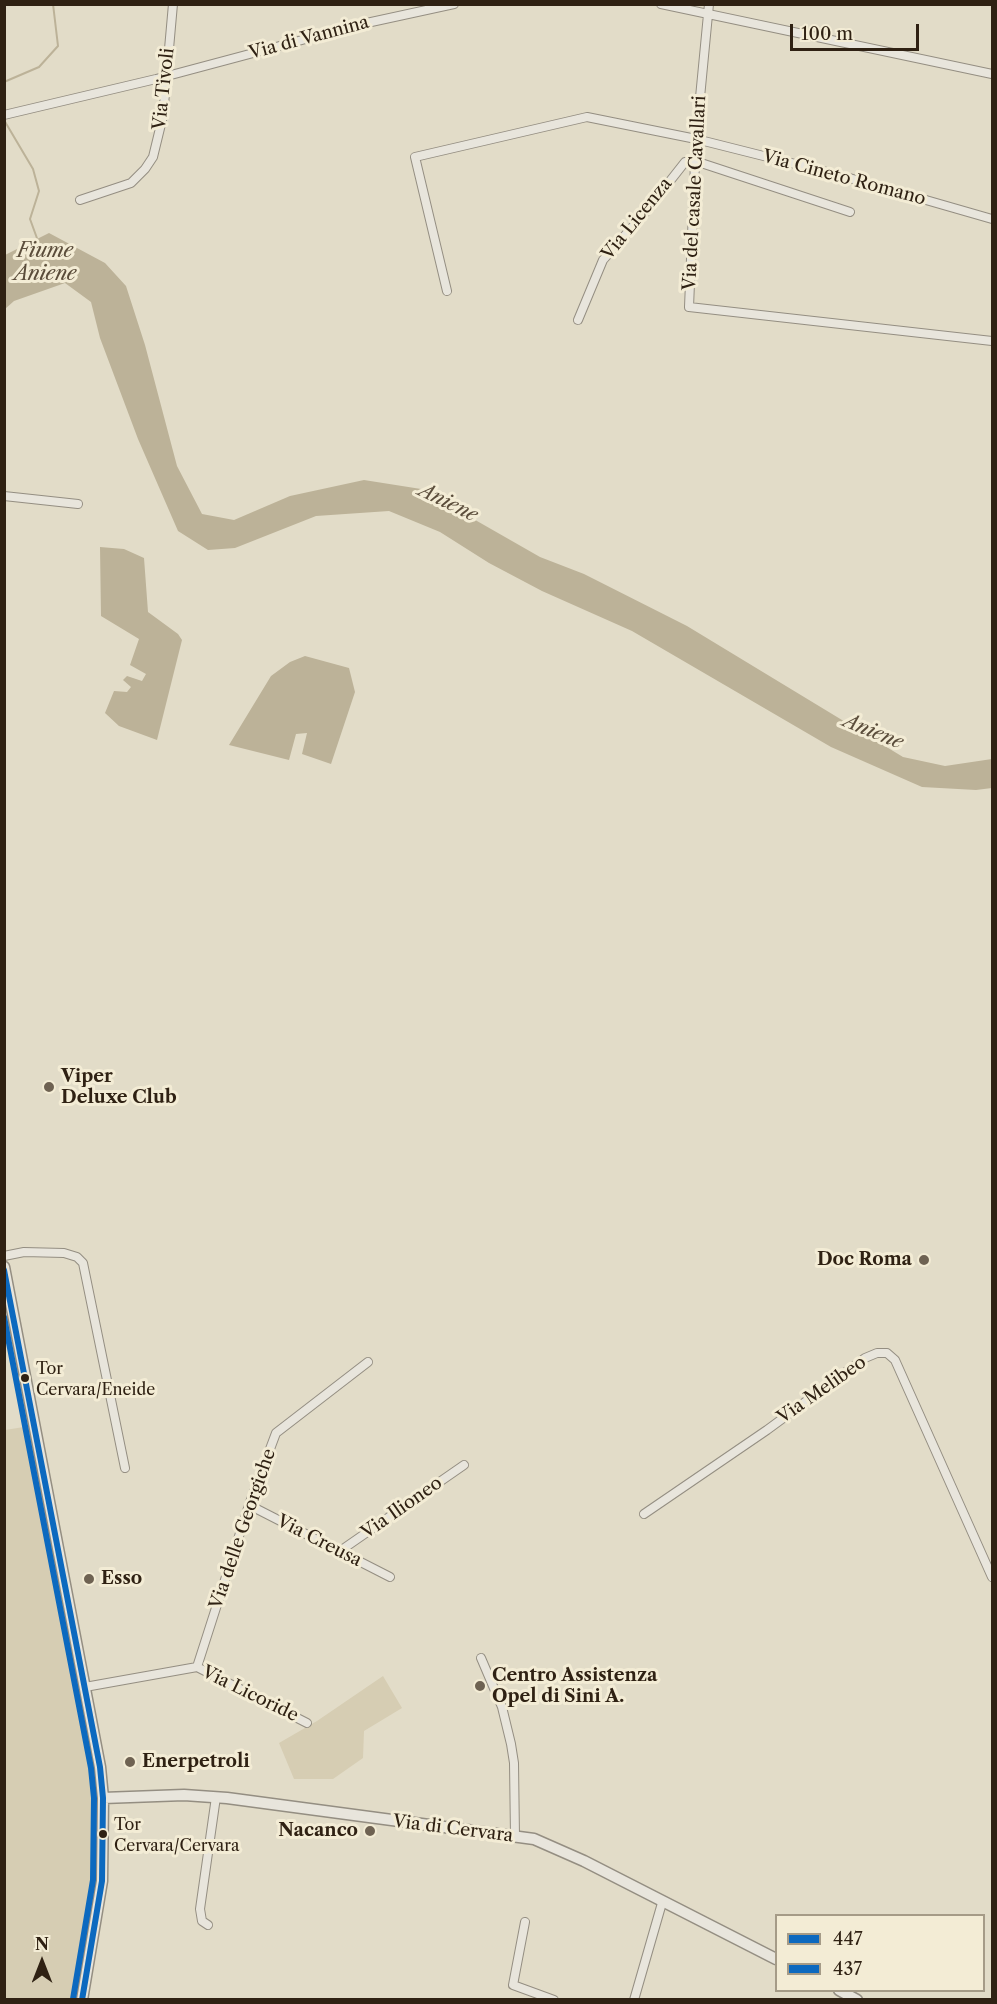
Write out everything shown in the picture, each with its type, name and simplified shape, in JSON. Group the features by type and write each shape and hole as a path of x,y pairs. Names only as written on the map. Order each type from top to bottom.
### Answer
{"street":[{"name":"Via Tivoli","path":"80,200 131,183 149,164 163,116 173,4"},
{"name":"Via di Vannina","path":"4,115 166,76 362,24 454,4"},
{"path":"661,4 709,9 993,74"},
{"name":"Via del casale Cavallari","path":"709,9 696,139 689,308 993,341"},
{"name":"Via Cineto Romano","path":"447,291 415,158 587,117 696,139 839,174 993,219"},
{"path":"695,161 850,212"},
{"name":"Via Licenza","path":"578,320 603,260 644,214 680,166 685,162 695,161"},
{"path":"4,496 78,504"},
{"path":"4,1256 32,1252 64,1253 77,1257 83,1263 125,1468"},
{"path":"4,1267 85,1687 103,1798 100,1899 82,2000"},
{"name":"Via Melibeo","path":"644,1514 865,1358 876,1353 887,1353 895,1360 993,1577"},
{"name":"Via delle Georgiche","path":"197,1667 249,1505 276,1433 368,1362"},
{"name":"Via Ilioneo","path":"340,1551 464,1465"},
{"name":"Via Creusa","path":"249,1505 390,1577"},
{"path":"481,1658 502,1707 511,1744 514,1763 515,1837"},
{"name":"Via Licoride","path":"85,1687 197,1667 307,1723"},
{"path":"208,1925 202,1921 200,1909 216,1797"},
{"name":"Via di Cervara","path":"103,1798 216,1797 515,1837 552,1846 775,1958"},
{"path":"634,2000 662,1903"},
{"path":"525,1922 513,1985 554,2000"},
{"path":"843,1992 857,2000"}],"shaded area":[{"path":"30,1426 95,1768 99,1857 94,1907 78,1999 5,1999 5,1430"},
{"path":"383,1676 402,1708 364,1731 363,1758 333,1779 294,1779 279,1743 317,1721"}],"water":[{"name":"Fiume Aniene","path":"49,233 105,263 126,286 145,345 177,466 202,514 234,520 290,496 364,480 421,489 540,557 584,574 687,626 903,757 945,766 992,759 992,788 976,790 922,787 831,747 632,631 542,591 489,563 440,532 389,511 316,516 235,548 208,550 178,531 138,439 100,338 91,302 65,283 14,301 5,309 5,255"},
{"path":"100,547 124,549 144,558 148,612 178,634 182,640 157,740 119,726 105,713 114,691 127,692 131,687 123,680 127,676 142,681 146,674 130,665 139,639 101,616"},
{"path":"305,656 349,668 355,692 331,764 302,754 307,733 296,734 289,760 229,745 271,676 290,662"}],"waterway":[{"path":"4,82 39,67 58,46 53,4"},
{"path":"4,120 33,169 39,191 30,219 38,241"}],"transit line":[{"name":"447","path":"4,1270 100,1767 103,1798 102,1881 82,2000"},
{"name":"437","path":"4,1317 91,1768 94,1798 93,1880 73,1999"}],"place":[{"name":"Viper Deluxe Club","path":"49,1087"},
{"name":"Doc Roma","path":"924,1260"},
{"name":"Tor Cervara/Eneide","path":"25,1378"},
{"name":"Esso","path":"89,1579"},
{"name":"Centro Assistenza Opel di Sini A.","path":"480,1686"},
{"name":"Enerpetroli","path":"130,1762"},
{"name":"Nacanco","path":"370,1831"},
{"name":"Tor Cervara/Cervara","path":"103,1834"}],"water label":[{"name":"Aniene","path":"448,503"},
{"name":"Aniene","path":"873,732"}]}
